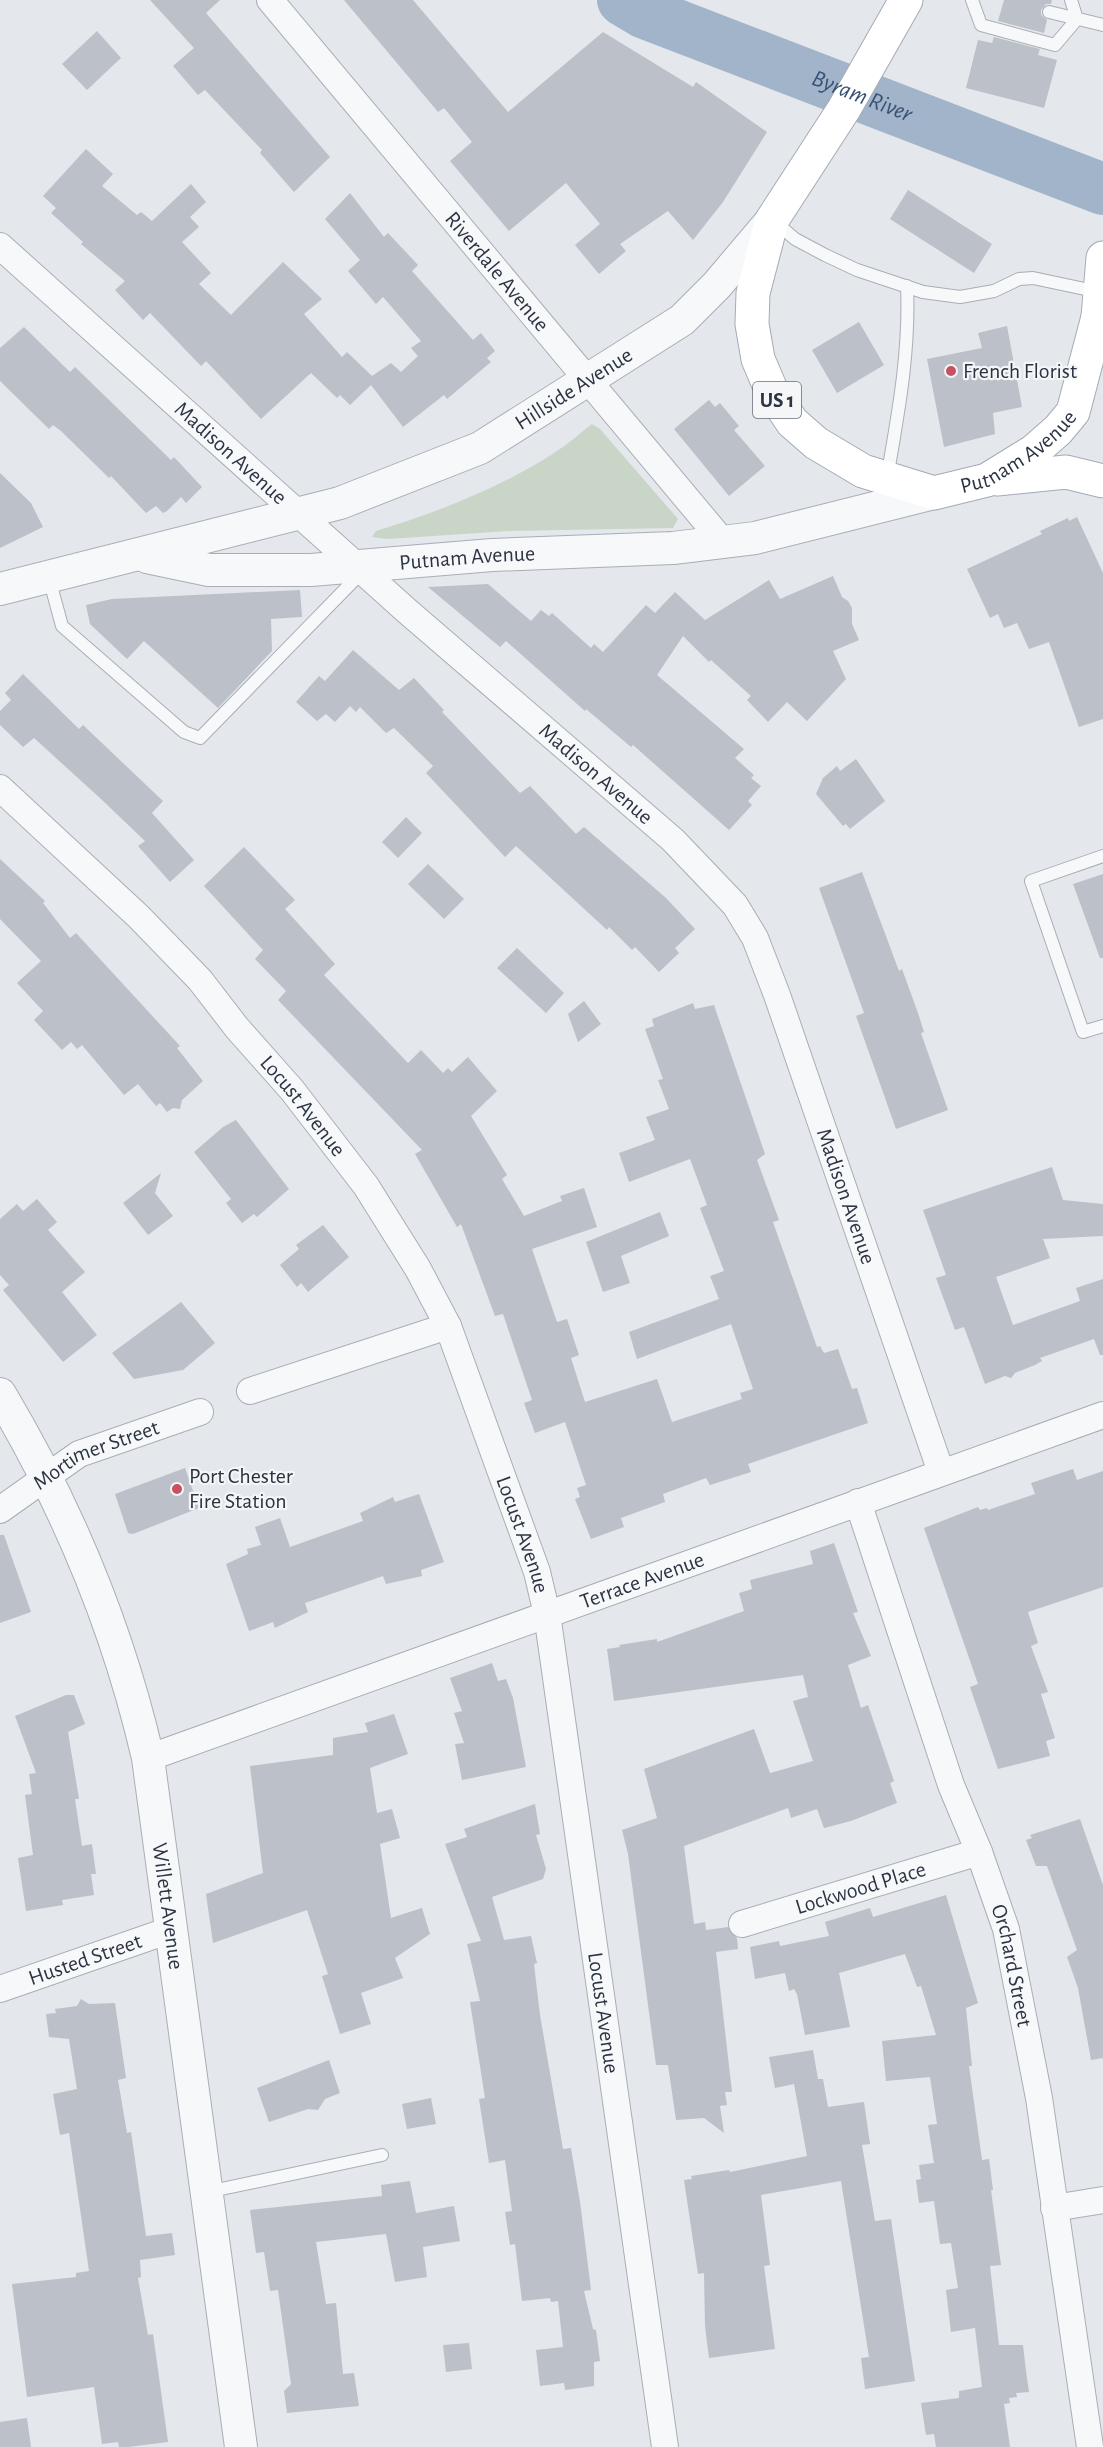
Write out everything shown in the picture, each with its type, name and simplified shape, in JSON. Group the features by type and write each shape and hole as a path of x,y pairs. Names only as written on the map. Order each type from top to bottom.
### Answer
{"main road":[{"name":"Hillside Avenue","path":"772,220 824,142 906,0"},
{"name":"Putnam Avenue","path":"772,220 753,293 752,324 758,359 772,392 792,422 816,444 863,471 889,491 934,493 987,480 1034,451 1073,412 1101,295"},
{"name":"US 1","path":"987,480 1066,472 1103,481"}],"street":[{"name":"Riverdale Avenue","path":"270,0 724,543"},
{"name":"Hillside Avenue","path":"140,556 340,503 480,448 682,320 717,285 772,220"},
{"name":"Madison Avenue","path":"0,246 360,569 673,840 735,905 755,938 777,994 940,1472"},
{"name":"Putnam Avenue","path":"0,589 140,556 209,570 360,569 492,555 652,550 724,543 889,491"},
{"name":"Locust Avenue","path":"0,788 139,916 200,980 237,1028 292,1090 366,1186 418,1269 448,1326 537,1572 547,1614 665,2447"},
{"path":"250,1391 448,1326"},
{"name":"Willett Avenue","path":"0,1394 46,1477 95,1584 117,1644 148,1758 241,2447"},
{"name":"Mortimer Street","path":"0,1510 79,1454 200,1412"},
{"name":"Terrace Avenue","path":"148,1758 1103,1415"},
{"name":"Orchard Street","path":"858,1502 951,1785 979,1852 1006,1929 1039,2098 1090,2447"},
{"name":"Lockwood Place","path":"742,1924 979,1852"},
{"name":"Husted Street","path":"0,1989 170,1930"},
{"path":"1054,2208 1103,2200"}],"lane":[{"path":"972,0 981,25 1055,45 1077,19"},
{"path":"1071,0 1077,19"},
{"path":"1049,12 1103,26"},
{"path":"772,220 795,239 825,255 857,270 923,292 960,297 994,291 1019,279 1033,278 1101,295"},
{"path":"889,491 906,367 909,329 907,286"},
{"path":"49,577 62,626 184,732 200,738 360,569"},
{"path":"1103,856 1031,881 1083,1032 1103,1026"},
{"path":"207,2192 382,2155"}],"green space":[{"path":"592,424 600,429 678,519 673,528 508,531 388,539 372,537 376,531 471,497 517,475 564,446"}],"building":[{"path":"150,0 220,0 206,13 330,157 294,192 260,153 262,150 205,90 198,95 173,66 194,48"},
{"path":"344,0 413,0 508,112 603,32 693,87 696,82 767,132 723,202 693,240 668,211 620,244 626,251 599,274 575,245 600,224 566,183 509,231 450,161 472,142 444,108 438,112"},
{"path":"1004,0 1052,0 1051,4 1046,4 1041,10 1041,15 1047,20 1044,33 998,21"},
{"path":"97,31 121,58 87,90 62,64"},
{"path":"994,37 1040,49 1038,55 1057,60 1044,108 966,88 978,40 992,43"},
{"path":"86,149 113,174 102,186 137,215 141,212 152,221 191,184 206,202 190,217 199,227 182,242 211,273 199,284 231,315 283,262 322,299 304,314 342,357 347,352 372,376 391,363 401,372 418,356 411,348 421,341 383,297 376,304 348,271 360,260 325,219 350,193 384,237 388,233 418,265 412,271 473,340 481,333 495,351 487,358 491,362 447,399 444,395 403,427 371,385 350,405 340,395 337,398 311,373 261,419 206,361 201,366 150,313 143,320 115,290 125,281 81,244 83,242 51,213 56,208 43,196"},
{"path":"908,190 992,244 974,273 890,219"},
{"path":"859,322 884,365 837,393 812,350"},
{"path":"1007,326 1022,407 993,413 995,434 944,447 927,359 982,348 978,333"},
{"path":"24,327 70,372 75,367 171,460 174,457 202,487 186,503 181,497 163,513 156,506 146,513 111,476 109,478 61,431 53,425 49,429 0,381 0,348"},
{"path":"709,400 715,407 720,403 739,426 734,430 765,466 729,496 674,429"},
{"path":"0,473 31,503 43,527 0,548"},
{"path":"1077,517 1103,573 1103,719 1079,727 1049,642 1029,649 1017,623 1004,628 998,614 990,618 967,569 1042,534 1040,531 1068,518 1069,521"},
{"path":"833,576 842,597 852,608 852,624 859,640 833,651 846,679 807,721 787,702 768,722 747,700 751,696 711,660 709,662 683,636 657,675 744,749 735,758 754,775 751,778 761,786 748,801 752,805 729,830 633,745 631,747 586,709 585,711 506,641 500,647 428,587 488,584 531,621 541,610 549,616 552,613 591,648 594,644 603,652 646,605 655,613 675,592 705,620 769,580 780,599"},
{"path":"300,590 302,617 271,619 272,651 218,708 144,641 127,659 90,624 86,605 112,599"},
{"path":"353,650 399,690 414,678 444,710 442,712 520,793 530,786 576,834 584,827 666,898 695,929 675,948 679,953 659,972 635,947 632,950 609,927 607,930 516,846 505,857 426,773 433,766 394,728 386,733 360,707 356,712 350,706 335,722 326,714 317,721 296,702 319,676 325,681"},
{"path":"23,674 79,729 83,725 163,801 152,813 194,860 170,882 138,846 145,841 101,799 34,738 23,747 0,725 0,711 11,700 5,693"},
{"path":"856,759 885,801 850,829 846,824 843,826 816,794 823,778 837,766 840,771"},
{"path":"406,817 422,833 398,858 382,842"},
{"path":"244,847 295,900 285,909 335,964 324,975 408,1063 421,1050 443,1073 448,1068 452,1072 468,1057 497,1091 471,1116 507,1175 502,1179 524,1216 562,1201 560,1196 584,1188 597,1227 532,1249 557,1322 567,1319 579,1355 571,1358 585,1402 657,1379 672,1422 742,1399 740,1393 753,1389 731,1324 637,1359 629,1332 719,1299 710,1276 724,1271 700,1208 707,1205 690,1159 629,1182 619,1153 655,1140 646,1117 669,1109 658,1080 663,1079 645,1029 654,1026 652,1019 693,1003 695,1009 714,1005 765,1154 757,1160 779,1220 773,1222 817,1347 820,1346 824,1353 838,1349 852,1389 857,1388 868,1423 748,1464 751,1472 710,1485 706,1478 663,1494 665,1502 621,1518 624,1527 591,1539 575,1499 580,1497 577,1488 586,1485 565,1422 535,1433 524,1403 532,1400 503,1314 495,1316 461,1224 457,1227 415,1154 422,1150 278,1000 286,991 255,959 263,950 204,886"},
{"path":"0,859 45,901 43,903 70,938 76,933 180,1046 177,1048 203,1081 182,1100 180,1109 173,1108 167,1112 160,1103 156,1106 138,1084 124,1095 82,1045 77,1049 71,1042 62,1050 34,1020 43,1011 17,983 41,961 0,919"},
{"path":"428,864 464,899 444,919 408,884"},
{"path":"862,872 899,971 902,969 918,1013 924,1032 921,1033 948,1110 896,1129 856,1016 864,1013 819,888"},
{"path":"1103,874 1103,958 1100,958 1073,884"},
{"path":"517,948 564,993 546,1013 497,968"},
{"path":"584,1001 601,1024 578,1042 568,1014"},
{"path":"236,1120 289,1189 257,1217 254,1214 242,1223 226,1203 231,1199 194,1152 223,1127"},
{"path":"1052,1167 1063,1200 1103,1204 1103,1236 1043,1239 1050,1258 996,1277 1013,1325 1080,1301 1076,1288 1103,1279 1103,1355 1100,1355 1094,1339 1040,1358 1042,1361 1015,1373 1011,1378 1005,1376 985,1384 964,1327 955,1330 936,1278 946,1275 923,1210"},
{"path":"161,1173 155,1193 173,1216 148,1235 123,1203"},
{"path":"37,1199 57,1222 48,1230 85,1272 62,1292 97,1335 63,1362 3,1290 9,1285 0,1275 0,1219 17,1204 23,1211"},
{"path":"660,1212 669,1236 621,1256 630,1283 603,1292 586,1242"},
{"path":"323,1225 349,1257 308,1292 301,1283 297,1287 280,1265 299,1249 296,1245"},
{"path":"181,1302 215,1343 183,1370 134,1379 112,1353"},
{"path":"185,1468 199,1508 133,1534 128,1533 115,1494"},
{"path":"1073,1469 1077,1480 1103,1471 1103,1587 1028,1612 1038,1643 1031,1646 1048,1692 1041,1694 1055,1738 1046,1741 1050,1756 998,1769 970,1687 978,1684 924,1528 978,1507 980,1510 987,1508 988,1510 1035,1494 1031,1483"},
{"path":"419,1494 444,1562 421,1570 422,1576 386,1584 383,1576 305,1603 308,1612 275,1628 273,1622 249,1631 226,1564 248,1554 247,1549 261,1545 255,1527 280,1518 290,1547 363,1521 360,1513 393,1497 395,1502"},
{"path":"0,1535 4,1535 31,1612 0,1623"},
{"path":"834,1543 858,1612 853,1613 871,1656 848,1665 861,1708 868,1705 894,1781 890,1783 897,1803 851,1821 824,1828 817,1809 791,1818 788,1808 684,1846 694,1924 705,1922 706,1930 728,1927 737,1938 738,1949 716,1952 732,2092 725,2092 727,2105 720,2106 724,2133 704,2118 676,2120 668,2065 656,2065 628,1854 622,1830 657,1818 644,1769 754,1729 770,1773 813,1761 793,1701 808,1697 803,1675 614,1701 607,1649 657,1639 657,1642 744,1611 739,1593 752,1589 750,1580 813,1564 810,1551"},
{"path":"492,1663 498,1681 506,1679 513,1698 526,1767 462,1780 455,1744 464,1743 454,1713 462,1711 450,1678"},
{"path":"66,1695 74,1695 85,1724 68,1732 79,1799 75,1799 82,1846 92,1844 96,1874 91,1874 94,1895 62,1900 63,1905 26,1911 18,1858 33,1855 25,1795 32,1794 29,1774 36,1773 15,1716"},
{"path":"394,1714 408,1754 370,1768 377,1813 392,1809 400,1838 380,1844 391,1918 422,1908 430,1934 395,1958 403,1978 361,1993 371,2024 340,2034 322,1976 328,1974 307,1910 213,1943 206,1894 263,1873 250,1766 333,1755 333,1738 368,1732 365,1723"},
{"path":"535,1804 540,1834 536,1835 546,1869 543,1879 492,1897 504,1940 531,1936 537,1963 534,1964 540,2015 563,2149 571,2148 580,2202 591,2290 584,2291 593,2329 596,2330 600,2361 594,2362 594,2386 565,2390 564,2383 540,2386 536,2350 563,2347 558,2301 551,2302 550,2298 522,2301 515,2244 510,2245 505,2212 512,2211 505,2160 489,2163 479,2099 485,2098 470,2002 480,2001 467,1944 481,1941 445,1844 467,1837 464,1829"},
{"path":"1080,1819 1103,1885 1103,2058 1091,2060 1078,1988 1067,1957 1077,1950 1047,1866 1036,1866 1026,1840 1032,1838 1030,1835"},
{"path":"946,1895 978,2003 966,2008 972,2066 969,2066 982,2160 989,2159 993,2190 991,2190 1001,2265 990,2266 999,2345 1023,2345 1029,2392 1016,2393 1017,2397 1009,2398 1010,2403 1004,2404 1010,2447 936,2447 934,2434 926,2435 921,2403 959,2398 959,2391 982,2387 975,2328 951,2332 946,2290 958,2288 951,2243 940,2244 934,2201 919,2203 916,2180 921,2179 919,2165 934,2163 928,2125 937,2124 930,2077 886,2081 882,2041 936,2035 921,1986 917,1987 905,1954 839,1973 850,2027 805,2035 797,1994 794,1989 789,1991 785,1973 755,1979 750,1947 779,1941 780,1946 829,1936 825,1922 870,1908 873,1917"},
{"path":"81,1999 89,2004 115,2003 126,2078 118,2080 127,2133 131,2132 146,2236 172,2233 175,2255 140,2260 141,2277 138,2278 148,2335 153,2334 168,2442 128,2447 119,2447 118,2442 102,2444 94,2387 27,2397 12,2284 76,2277 76,2273 89,2271 69,2133 60,2135 53,2094 77,2089 69,2039 49,2037 46,2014 56,2013 55,2009 77,2006"},
{"path":"813,2050 818,2079 823,2079 828,2107 864,2102 870,2144 862,2145 875,2221 891,2219 915,2381 865,2389 861,2358 869,2357 841,2181 761,2195 770,2265 764,2266 775,2349 709,2358 705,2326 704,2273 698,2274 684,2180 692,2179 691,2176 729,2170 730,2172 807,2156 794,2084 775,2088 769,2057"},
{"path":"329,2060 340,2093 325,2099 318,2110 308,2109 269,2122 257,2088"},
{"path":"431,2098 436,2124 407,2129 402,2104"},
{"path":"410,2181 416,2213 454,2206 460,2241 423,2247 427,2277 395,2282 386,2234 316,2242 326,2304 336,2303 343,2374 354,2373 359,2406 287,2413 284,2391 291,2384 278,2290 270,2291 264,2252 256,2253 250,2210 382,2196 381,2185"},
{"path":"469,2343 472,2369 446,2372 443,2345"},
{"path":"27,2418 31,2447 0,2447 0,2422"}],"waterway":[{"name":"Byram River","path":"623,0 645,13 1103,189"}],"place":[{"name":"French Florist","path":"951,371"},
{"name":"Port Chester Fire Station","path":"177,1489"}]}
